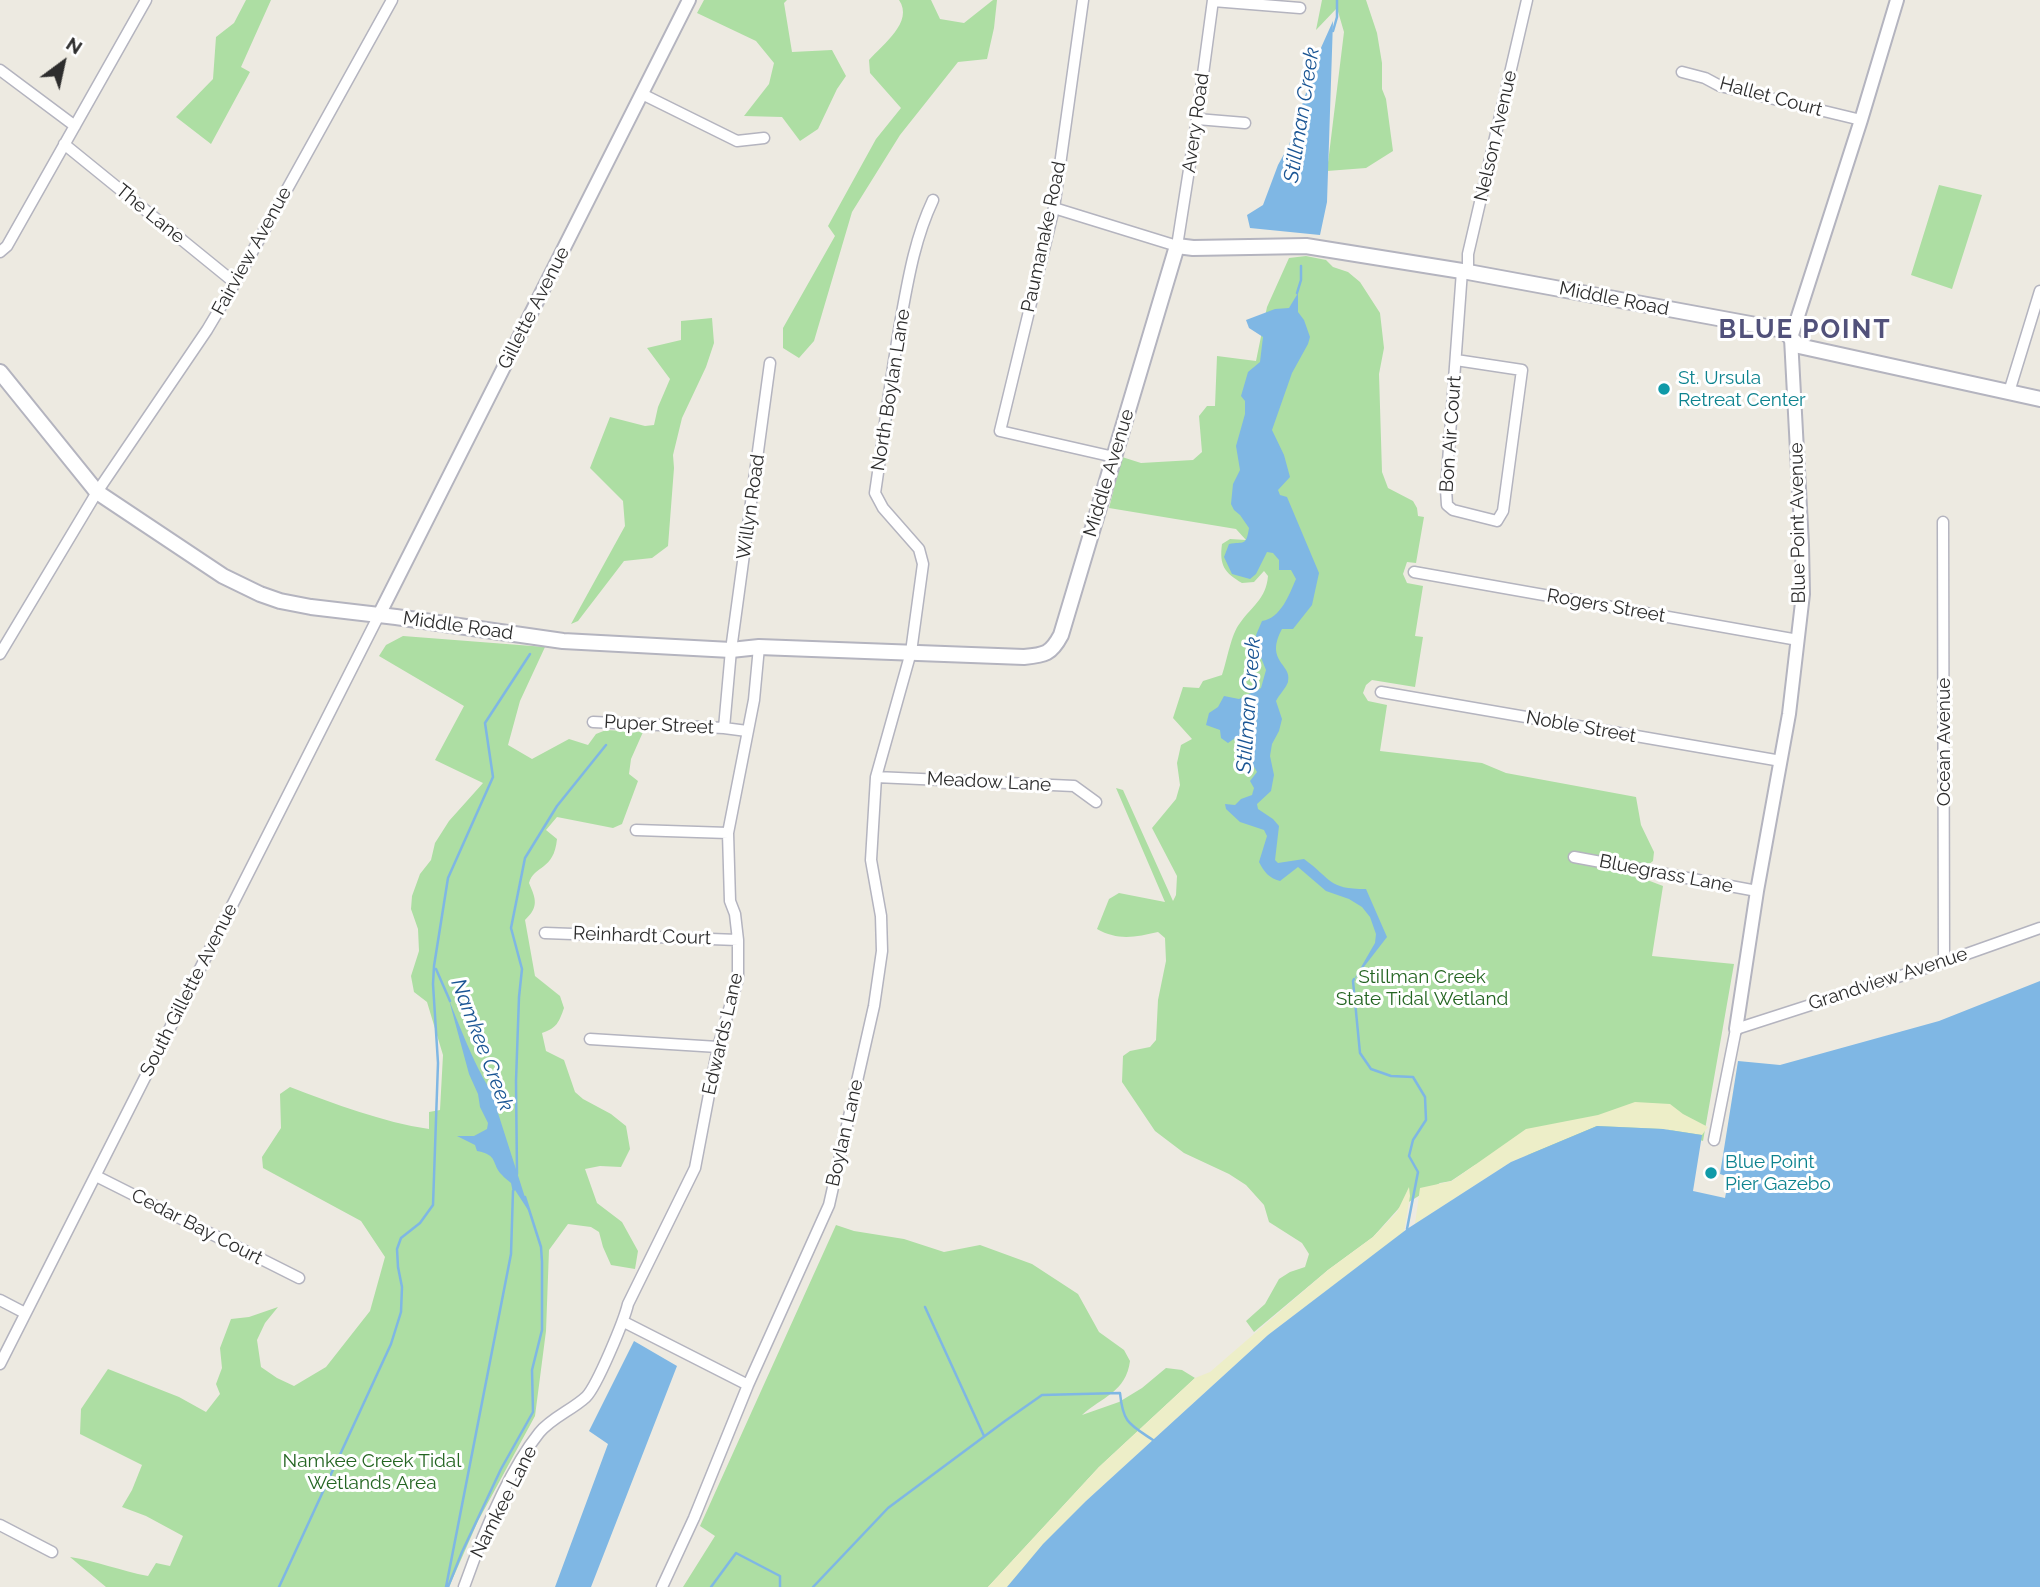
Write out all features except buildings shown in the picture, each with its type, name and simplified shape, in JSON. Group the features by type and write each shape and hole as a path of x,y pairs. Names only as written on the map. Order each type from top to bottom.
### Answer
{"main road":[{"name":"Middle Road","path":"1177,246 1306,246 1465,271 1783,330 1798,346 2040,399"},
{"name":"Middle Avenue","path":"1004,656 1044,655 1056,645 1061,635 1177,246"},
{"name":"Middle Road","path":"0,372 97,492 223,576 280,601 563,641 730,650 758,647 1004,656"}],"street":[{"path":"0,252 7,246 146,0"},
{"name":"Fairview Avenue","path":"0,654 97,492 207,330 392,0"},
{"name":"Gillette Avenue","path":"379,615 689,0"},
{"name":"Paumanake Road","path":"1083,0 1054,208 1000,431 1114,457"},
{"path":"1213,0 1300,8"},
{"name":"Avery Road","path":"1177,246 1213,0"},
{"name":"Nelson Avenue","path":"1457,360 1468,254 1527,0"},
{"name":"Blue Point Avenue","path":"1714,1140 1736,1029 1757,891 1781,761 1803,594 1791,338 1897,0"},
{"path":"0,70 75,126"},
{"name":"Hallet Court","path":"1682,72 1705,78 1720,86 1861,120"},
{"path":"642,94 737,141 764,138"},
{"path":"1197,119 1245,123"},
{"name":"The Lane","path":"64,144 235,283"},
{"name":"North Boylan Lane","path":"912,652 923,564 919,549 883,508 875,493 908,278 919,233 933,200"},
{"path":"1054,208 1177,246"},
{"path":"2009,392 2040,291"},
{"name":"Bon Air Court","path":"1457,360 1522,370 1503,511 1497,521 1453,510 1447,505 1457,360"},
{"name":"Willyn Road","path":"724,728 730,650 770,363"},
{"name":"Ocean Avenue","path":"1943,522 1944,962"},
{"name":"Rogers Street","path":"1414,572 1798,640"},
{"name":"South Gillette Avenue","path":"0,1364 379,615"},
{"name":"Edwards Lane","path":"624,1322 628,1304 695,1168 718,1047 738,979 738,940 735,914 730,901 728,833 754,700 758,647"},
{"name":"Boylan Lane","path":"662,1587 694,1518 748,1385 829,1205 874,1006 882,951 881,916 871,860 876,777 912,652"},
{"name":"Noble Street","path":"1381,692 1781,761"},
{"name":"Puper Street","path":"593,722 724,728"},
{"path":"724,728 747,731"},
{"name":"Meadow Lane","path":"876,777 1074,786 1096,802"},
{"path":"636,830 728,833"},
{"name":"Bluegrass Lane","path":"1574,857 1757,891"},
{"name":"Grandview Avenue","path":"1736,1029 2040,928"},
{"name":"Reinhardt Court","path":"545,933 738,940"},
{"path":"590,1039 718,1047"},
{"name":"Cedar Bay Court","path":"96,1176 299,1278"},
{"path":"0,1300 25,1313"},
{"path":"624,1322 748,1385"},
{"name":"Namkee Lane","path":"464,1587 478,1547 512,1476 540,1431 588,1395 624,1322"},
{"path":"0,1525 52,1552"}],"green space":[{"path":"246,0 271,0 241,67 250,72 211,144 176,117 213,79 216,37 234,23"},
{"path":"704,0 787,0 784,3 792,52 832,50 846,76 818,129 800,141 782,117 744,116 769,84 774,63 756,41 697,13"},
{"path":"899,0 931,0 940,19 964,23 993,0 997,0 987,59 958,62 900,135 852,212 814,341 799,358 783,348 783,328 835,236 828,226 876,139 901,108 870,73 869,60 889,40 900,24 903,8"},
{"path":"1322,0 1366,0 1377,33 1382,63 1382,89 1386,99 1393,151 1366,168 1327,171 1344,32 1337,8 1316,30"},
{"path":"1939,185 1982,195 1952,289 1911,275"},
{"name":"Stillman Creek State Tidal Wetland","path":"1306,256 1326,260 1333,267 1348,272 1360,282 1380,313 1384,348 1379,374 1382,472 1388,488 1413,501 1418,516 1424,517 1416,563 1407,562 1403,574 1407,583 1423,586 1415,636 1423,637 1415,687 1372,680 1363,693 1368,701 1387,705 1380,751 1482,763 1506,773 1636,797 1641,825 1654,852 1653,861 1648,865 1636,863 1634,875 1663,886 1652,956 1734,964 1703,1141 1666,1129 1475,1165 1451,1181 1440,1183 1399,1208 1373,1237 1328,1270 1254,1332 1246,1321 1265,1304 1279,1279 1305,1267 1309,1254 1302,1243 1269,1222 1264,1205 1246,1185 1184,1153 1155,1131 1122,1082 1123,1056 1130,1051 1150,1047 1156,1040 1158,1000 1166,961 1165,938 1158,932 1120,937 1097,929 1109,899 1119,893 1165,902 1116,788 1123,790 1173,901 1176,895 1177,876 1152,828 1176,799 1180,785 1177,763 1181,745 1192,739 1173,718 1183,687 1199,688 1203,681 1222,675 1237,628 1264,591 1268,576 1264,571 1254,582 1242,583 1224,568 1221,558 1222,544 1230,539 1246,540 1236,529 1109,508 1122,457 1141,463 1193,460 1202,452 1199,416 1207,406 1215,406 1217,356 1256,361 1267,307 1289,258"},
{"path":"712,318 714,343 682,418 673,455 668,546 652,558 624,561 578,621 571,624 625,526 623,501 590,468 610,417 645,426 654,425 658,407 670,379 647,348 681,340 681,321"},
{"name":"Namkee Creek Tidal Wetlands Area","path":"403,636 545,647 520,701 508,745 532,759 569,739 588,745 596,734 606,730 643,732 631,759 629,774 638,781 622,824 613,828 557,817 546,830 557,839 555,849 552,857 535,873 529,883 535,903 533,911 525,920 535,976 560,996 564,1008 557,1024 542,1033 546,1051 564,1060 575,1092 626,1126 630,1149 621,1167 600,1166 585,1169 597,1203 622,1222 638,1251 635,1269 611,1265 599,1232 591,1227 568,1224 549,1250 546,1331 535,1416 478,1521 449,1587 106,1587 70,1557 148,1576 156,1563 170,1566 183,1536 146,1516 122,1507 142,1465 80,1434 81,1409 108,1369 179,1397 206,1412 220,1394 216,1384 222,1368 220,1348 231,1319 249,1317 278,1307 265,1323 257,1340 261,1367 294,1386 326,1367 370,1311 385,1257 361,1221 263,1168 262,1157 281,1128 280,1094 290,1087 376,1117 429,1129 429,1112 440,1110 443,1055 427,1002 414,992 411,976 419,951 418,929 411,909 412,896 420,874 431,860 435,843 449,821 483,783 435,760 464,706 379,656 386,645"},
{"path":"836,1225 854,1231 904,1239 944,1252 980,1245 1032,1264 1078,1294 1099,1332 1124,1350 1130,1361 1124,1380 1118,1387 1082,1415 1119,1402 1142,1388 1166,1368 1182,1370 1195,1378 1099,1467 988,1587 683,1587 715,1536 700,1526"}],"sand":[{"path":"1635,1102 1670,1104 1708,1127 1702,1135 1663,1129 1597,1126 1511,1162 1415,1224 1420,1188 1452,1181 1526,1129 1598,1115"},
{"path":"1409,1187 1404,1232 1268,1335 1086,1501 1011,1587 988,1587 1099,1467 1195,1378 1210,1372 1328,1270 1373,1237 1397,1212"}],"water":[{"path":"1333,21 1327,202 1320,235 1250,228 1247,215 1263,205 1278,165 1289,145 1320,50"},
{"path":"1298,293 1298,312 1310,337 1292,373 1272,430 1284,455 1290,477 1278,490 1280,495 1287,497 1319,573 1312,605 1293,629 1282,629 1277,640 1277,656 1287,671 1288,682 1276,701 1282,719 1270,756 1274,775 1271,791 1257,804 1258,809 1279,826 1275,860 1278,863 1304,859 1337,885 1366,889 1387,937 1353,981 1375,943 1376,934 1370,917 1362,907 1349,899 1326,891 1298,867 1280,881 1265,872 1259,862 1267,836 1264,830 1240,822 1226,809 1225,804 1235,805 1241,799 1252,795 1254,788 1250,781 1257,772 1244,749 1245,737 1238,736 1228,743 1221,738 1220,730 1206,725 1209,713 1218,707 1224,696 1239,699 1261,688 1266,670 1256,635 1262,621 1269,619 1284,605 1296,579 1291,570 1279,570 1279,560 1273,553 1267,552 1256,574 1250,579 1232,574 1224,557 1229,544 1245,541 1249,528 1231,504 1233,484 1240,470 1236,446 1245,414 1245,401 1241,396 1248,372 1260,362 1263,337 1249,328 1246,320 1275,309 1289,308"},
{"path":"2040,981 2040,1587 1007,1587 1043,1544 1086,1501 1268,1335 1407,1229 1511,1162 1597,1126 1663,1129 1702,1135 1693,1191 1725,1198 1729,1177 1720,1174 1738,1061 1780,1065 1939,1021"},
{"path":"449,1000 481,1073 489,1087 504,1103 498,1113 530,1213 515,1190 513,1193 511,1183 499,1171 492,1157 477,1151 475,1145 457,1136 474,1136 487,1129 488,1123 469,1074"},
{"path":"634,1341 677,1366 591,1587 555,1587 608,1444 589,1431"}],"waterway":[{"name":"Stillman Creek","path":"1333,31 1337,17 1337,0"},
{"name":"Stillman Creek","path":"1297,293 1301,266"},
{"path":"279,1587 391,1344 401,1312 402,1287 397,1249 401,1238 420,1223 433,1205 438,1063 433,984 448,878 493,777 485,723 530,654"},
{"name":"Namkee Creek","path":"517,1174 516,1081 522,969 511,928 525,858 557,806 606,745"},
{"name":"Namkee Creek","path":"436,969 450,1001"},
{"name":"Stillman Creek","path":"1354,979 1360,1053 1371,1069 1391,1076 1413,1077 1425,1097 1426,1120 1413,1140 1409,1156 1418,1172 1407,1229"},
{"name":"Namkee Creek","path":"446,1587 511,1254 513,1191"},
{"name":"Namkee Creek","path":"448,1587 501,1469 533,1412 532,1370 542,1330 542,1262 541,1247 525,1197"},
{"path":"925,1307 984,1436"},
{"path":"813,1587 888,1508 1042,1395 1120,1393 1125,1417 1153,1440"},
{"path":"711,1587 736,1553 780,1576 780,1587"}],"place":[{"name":"St. Ursula Retreat Center","path":"1664,389"},
{"name":"Blue Point Pier Gazebo","path":"1711,1173"}],"district":[{"name":"BLUE POINT","path":"1805,330"}]}
